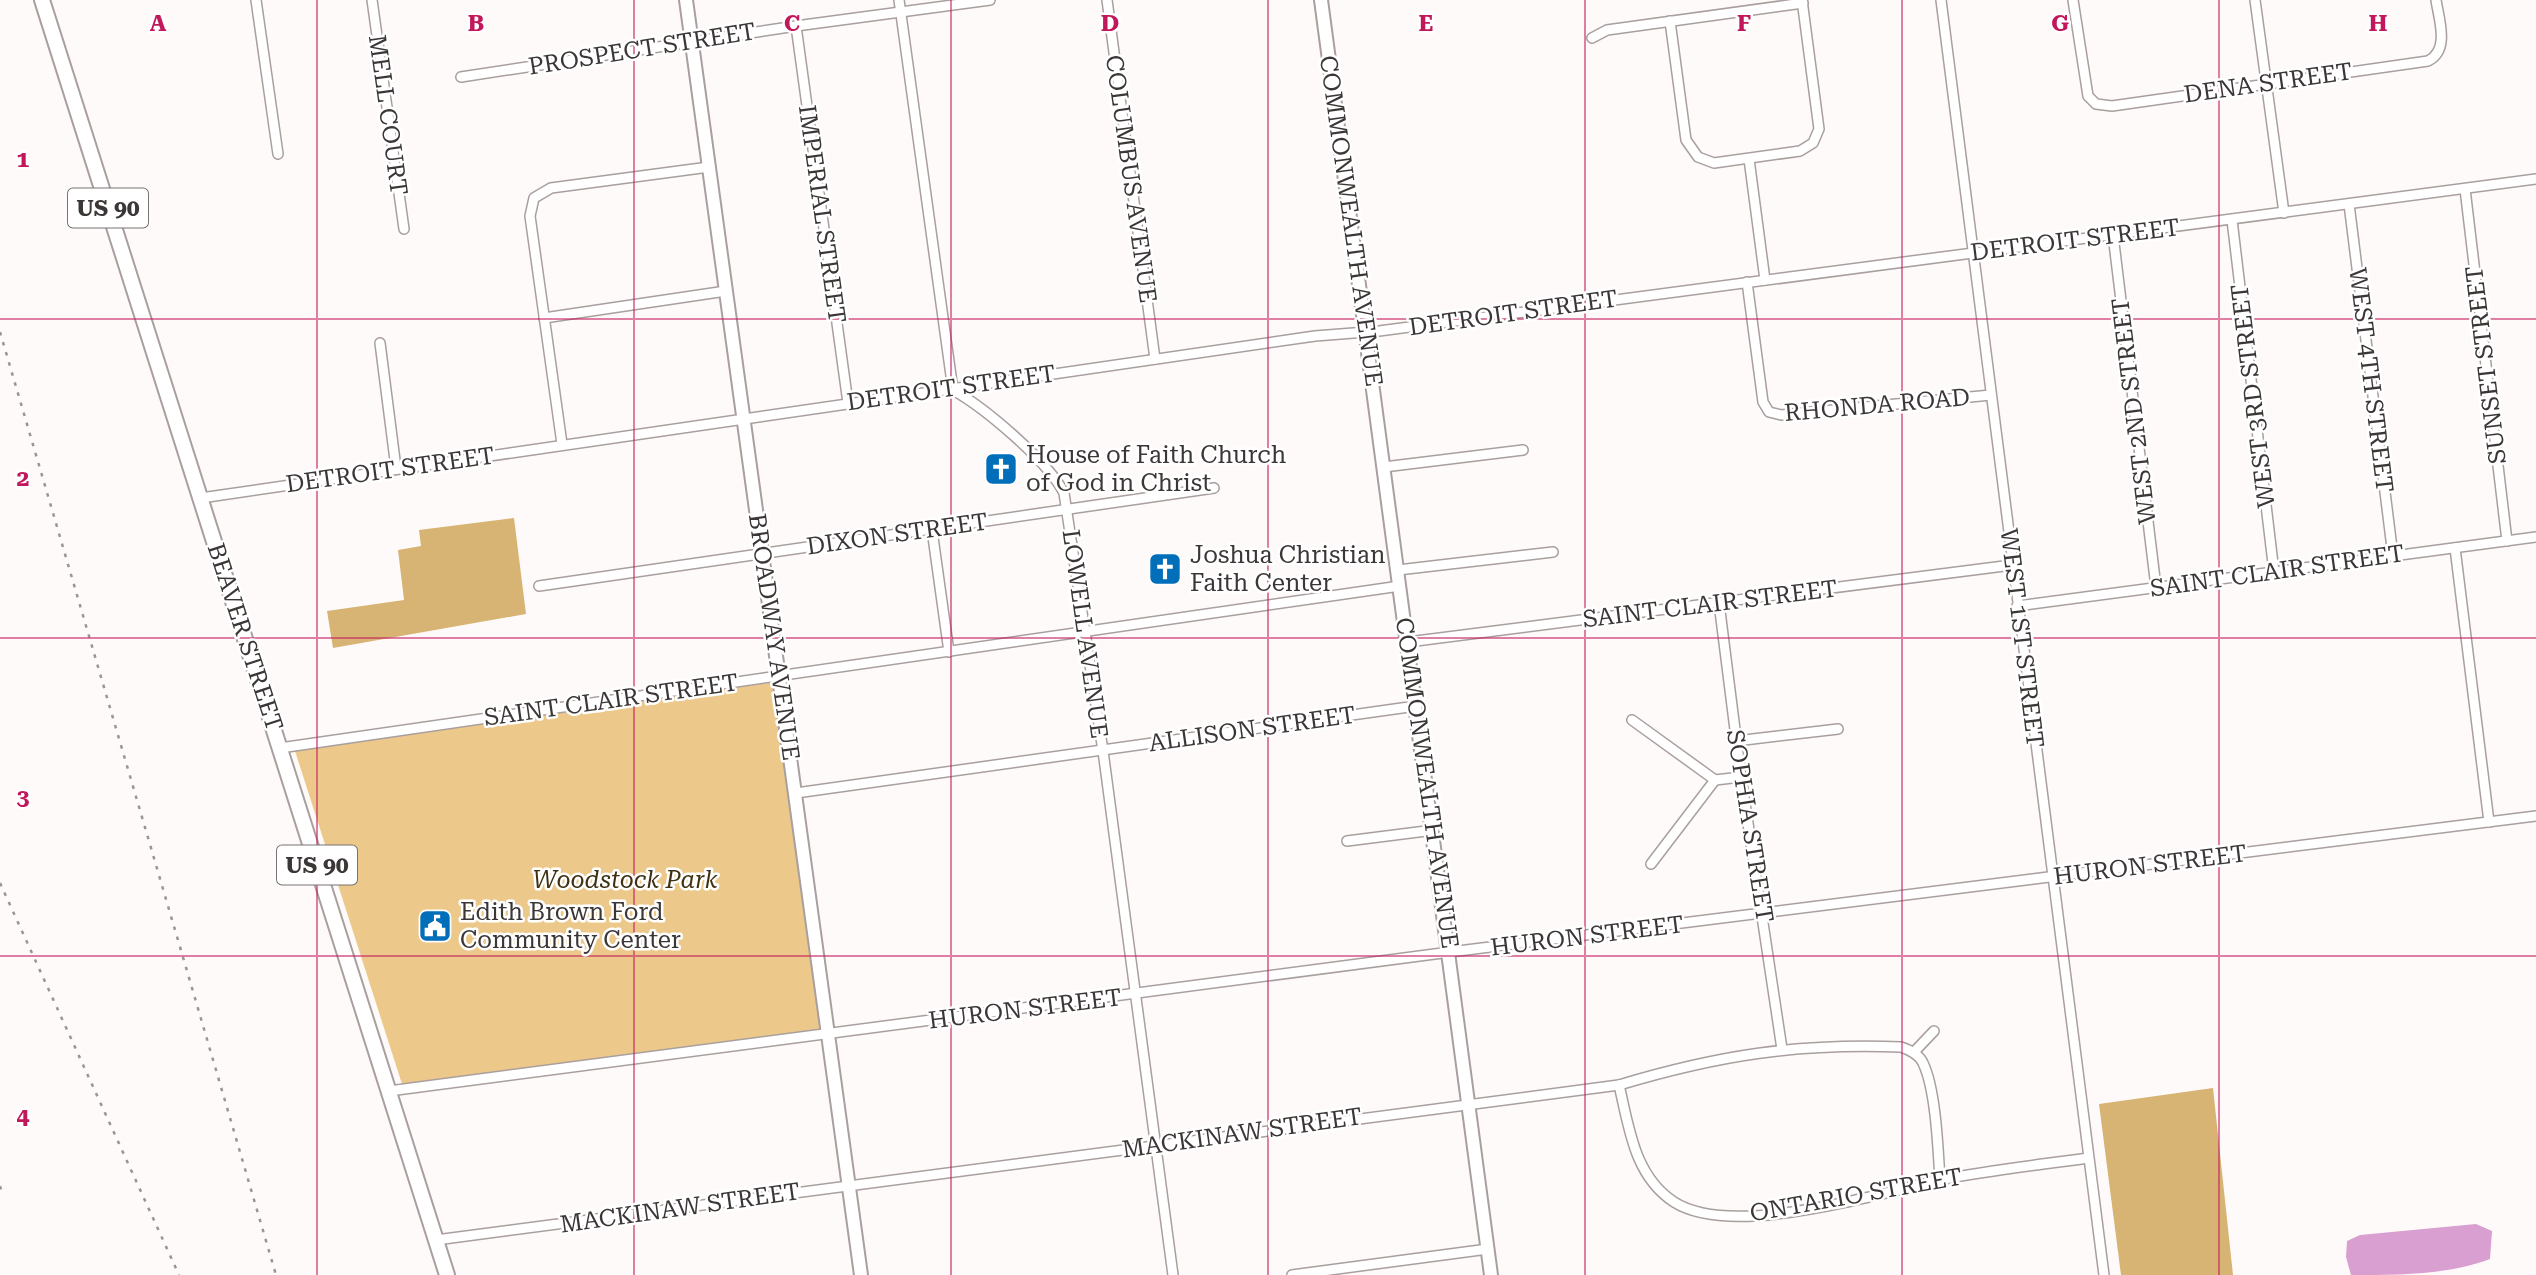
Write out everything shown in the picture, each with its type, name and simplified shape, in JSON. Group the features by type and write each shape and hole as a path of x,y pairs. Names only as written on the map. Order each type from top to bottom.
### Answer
{"main road":[{"name":"BEAVER STREET","path":"43,0 447,1275"}],"street":[{"path":"256,0 278,154"},
{"name":"MELL COURT","path":"372,0 404,229"},
{"name":"BROADWAY AVENUE","path":"686,0 861,1275"},
{"path":"899,0 953,390"},
{"name":"PROSPECT STREET","path":"461,77 691,41 990,0"},
{"name":"COLUMBUS AVENUE","path":"1107,0 1155,359"},
{"name":"COMMONWEALTH AVENUE","path":"1321,0 1434,830 1491,1275"},
{"name":"WEST 1ST STREET","path":"1941,0 2104,1275"},
{"name":"DENA STREET","path":"2073,0 2084,85 2095,103 2112,106 2428,61 2438,52 2441,40 2436,0"},
{"path":"2255,0 2284,213"},
{"path":"1592,38 1608,30 1802,2 1819,120 1817,136 1800,151 1714,163 1698,157 1686,139 1670,22"},
{"name":"IMPERIAL STREET","path":"796,26 848,403"},
{"path":"1749,159 1765,280"},
{"path":"562,444 530,216 534,198 551,188 709,167"},
{"name":"DETROIT STREET","path":"201,498 1155,359 2536,180"},
{"name":"SUNSET STREET","path":"2465,189 2507,541"},
{"name":"WEST 4TH STREET","path":"2349,204 2393,556"},
{"name":"WEST 3RD STREET","path":"2232,220 2274,572"},
{"name":"WEST 2ND STREET","path":"2113,235 2156,587"},
{"name":"RHONDA ROAD","path":"1747,282 1763,402 1769,412 1781,415 1991,395"},
{"path":"544,318 726,291"},
{"path":"380,344 396,468"},
{"name":"LOWELL AVENUE","path":"953,390 969,399 1049,469 1064,493 1136,994 1173,1275"},
{"path":"1384,467 1523,450"},
{"name":"DIXON STREET","path":"539,586 1214,488"},
{"path":"932,530 949,652"},
{"name":"SAINT CLAIR STREET","path":"2017,606 2536,537"},
{"path":"2455,548 2489,822"},
{"path":"1398,570 1553,552"},
{"name":"SAINT CLAIR STREET","path":"1408,642 2012,565"},
{"name":"SAINT CLAIR STREET","path":"280,748 1400,586"},
{"name":"SOPHIA STREET","path":"1719,603 1741,777 1782,1049"},
{"name":"ALLISON STREET","path":"796,793 1416,706"},
{"path":"1632,720 1715,780 1741,777"},
{"path":"1737,741 1838,729"},
{"path":"1651,864 1715,780"},
{"name":"HURON STREET","path":"389,1091 1450,952 2536,816"},
{"path":"1347,841 1434,830"},
{"path":"1934,1031 1914,1052 1923,1063 1930,1095 1940,1180"},
{"name":"MACKINAW STREET","path":"436,1240 1619,1085 1676,1068 1782,1049 1840,1045 1901,1047 1914,1052"},
{"name":"ONTARIO STREET","path":"1619,1085 1640,1163 1662,1192 1685,1208 1724,1215 1795,1211 1940,1180 2088,1158"},
{"path":"1292,1275 1488,1249"}],"green space":[{"name":"Woodstock Park","path":"775,682 824,1030 402,1084 295,751"}],"shaded area":[{"path":"514,518 526,614 333,648 327,611 404,600 398,550 421,546 419,530"},
{"path":"2213,1088 2233,1275 2121,1275 2099,1104"},
{"path":"2476,1224 2492,1231 2490,1259 2440,1271 2351,1275 2346,1257 2347,1241 2360,1235"}],"railway":[{"path":"0,332 276,1275"},
{"path":"0,883 179,1275"},
{"path":"0,1186 3,1196"}],"place":[{"name":"House of Faith Church of God in Christ","path":"1001,469"},
{"name":"Joshua Christian Faith Center","path":"1165,569"},
{"name":"Edith Brown Ford Community Center","path":"435,926"}]}
